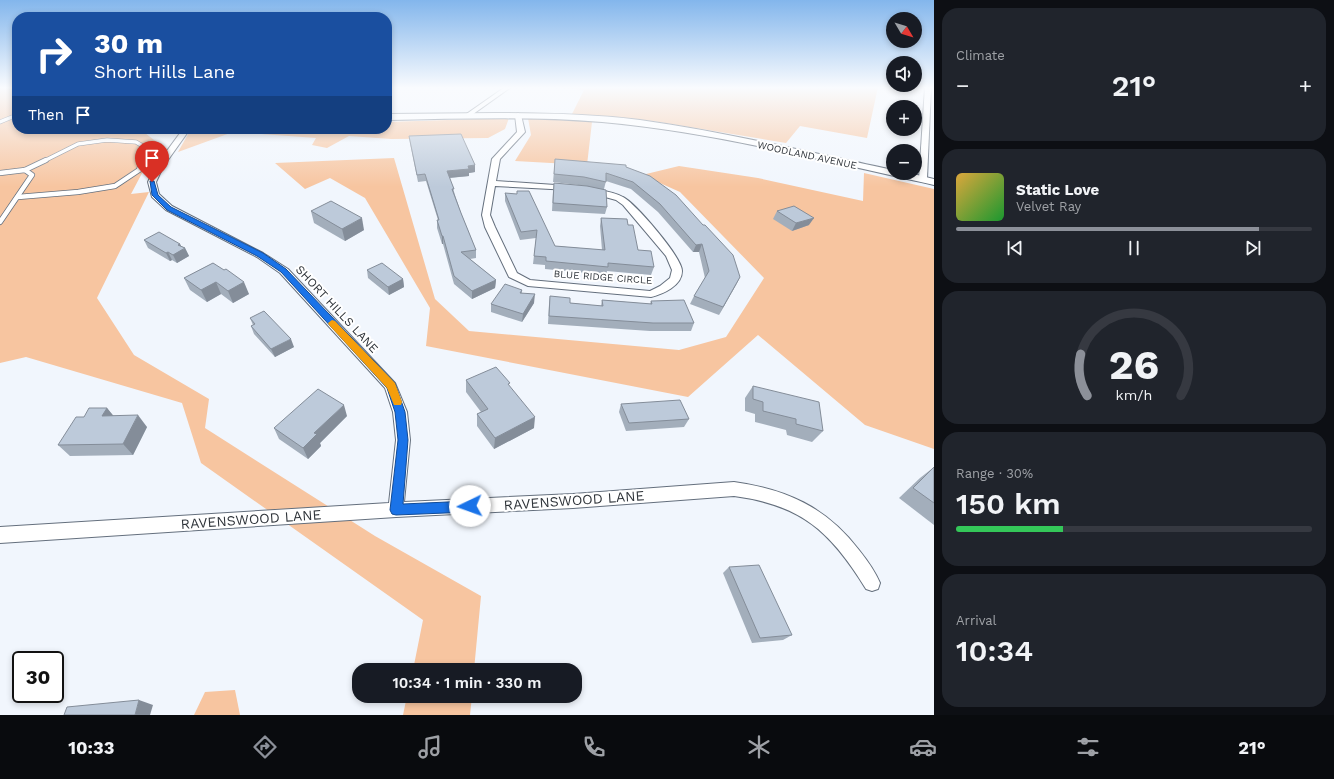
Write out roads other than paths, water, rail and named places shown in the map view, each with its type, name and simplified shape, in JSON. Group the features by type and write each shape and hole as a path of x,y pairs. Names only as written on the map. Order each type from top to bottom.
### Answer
{"street":[{"name":"BLUE RIDGE CIRCLE","path":"492,183 580,189 609,194 619,198 626,203 672,258 677,269 676,277 672,283 663,290 652,294 528,283 513,275 490,227 486,215 496,159 521,132 519,120"},
{"name":"WOODLAND AVENUE","path":"605,120 674,128 886,172"},
{"path":"928,120 929,180"},
{"name":"SHORT HILLS LANE","path":"183,134 159,167 152,182 155,195 169,208 260,255 284,271 391,386 400,412 403,440 396,510"},
{"name":"RAVENSWOOD LANE","path":"0,535 396,510 573,501 734,489 753,490 772,495 792,503 811,514 830,528 847,545 861,564 872,583"}],"lane":[{"path":"0,173 25,170 78,144 107,140 136,142 146,148 139,170 115,186 78,192 18,197"},
{"path":"0,222 32,175 25,170"}]}
